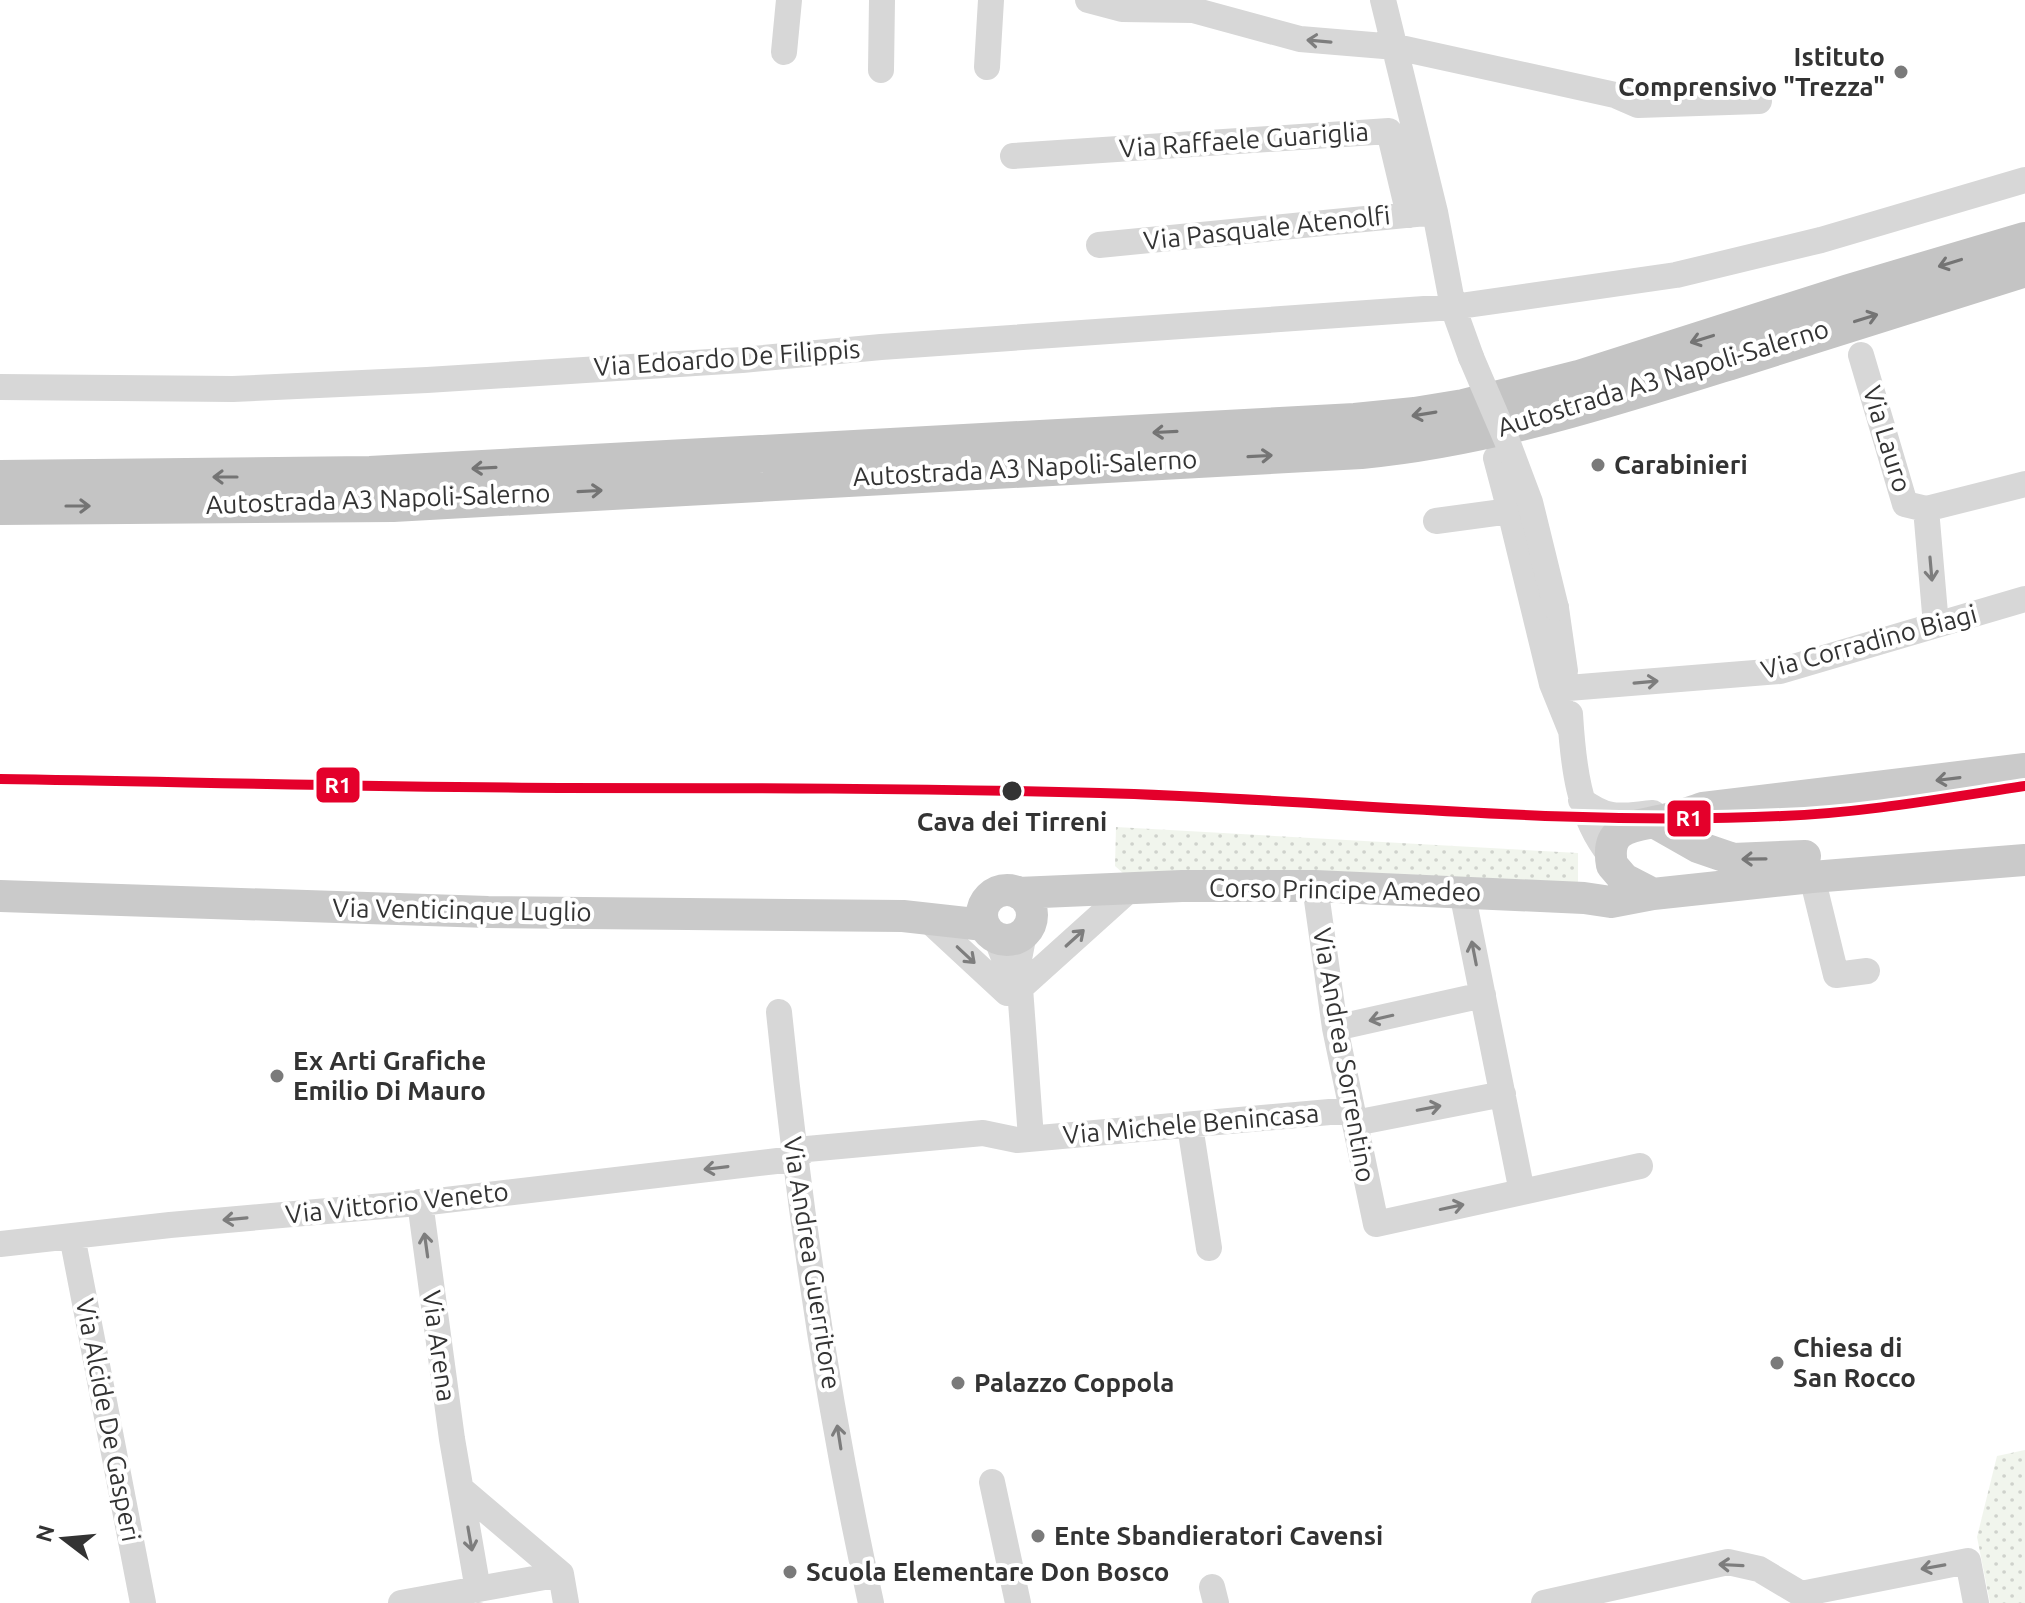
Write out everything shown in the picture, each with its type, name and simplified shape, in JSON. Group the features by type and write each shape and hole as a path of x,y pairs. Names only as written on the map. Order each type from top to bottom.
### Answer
{"highway":[{"name":"Autostrada A3 Napoli-Salerno","path":"0,479 370,475 1355,422 1415,416 1464,408 1579,379 2025,241"},
{"name":"Autostrada A3 Napoli-Salerno","path":"0,506 393,503 1417,445 1471,435 1665,381 2025,268"}],"main road":[{"path":"1584,898 1601,884 1611,860 1611,845 1625,829 1643,818 2025,769"},
{"path":"1643,818 1698,847 1733,859 1944,848 2025,840"},
{"path":"1812,877 1944,848"},
{"path":"1611,860 1624,879 1653,894"},
{"name":"Corso Principe Amedeo","path":"1119,890 1315,886 1584,898 1611,902 1653,894 1812,877 2025,860"},
{"name":"Via Venticinque Luglio","path":"0,896 503,912 1047,920 1119,890"}],"street":[{"path":"784,52 789,0"},
{"path":"881,70 882,0"},
{"path":"987,67 991,0"},
{"path":"1088,0 1122,9 1193,10 1300,39 1396,47 1615,95 1638,105 1759,101"},
{"path":"1383,0 1396,47 1422,214 1471,357 1530,502 1556,608 1581,800 1594,832 1611,860"},
{"name":"Via Raffaele Guariglia","path":"1013,156 1389,131 1422,214"},
{"name":"Via Edoardo De Filippis","path":"0,387 233,389 427,380 742,360 1453,307 1676,275 1821,240 2025,180"},
{"name":"Via Pasquale Atenolfi","path":"1099,245 1422,214"},
{"name":"Via Lauro","path":"1861,355 1905,504 1926,509 2025,484"},
{"path":"1496,458 1552,684 1571,731"},
{"name":"Via Lauro","path":"1926,509 1936,625"},
{"path":"1436,521 1510,511"},
{"name":"Via Corradino Biagi","path":"1568,688 1780,671 2025,599"},
{"path":"1581,800 1597,812 1643,818"},
{"path":"1812,877 1836,975 1867,971"},
{"name":"Via Andrea Sorrentino","path":"1315,886 1335,1028 1376,1224 1522,1192"},
{"path":"1013,990 1119,890"},
{"path":"1462,892 1522,1192 1640,1166"},
{"path":"925,917 1013,990"},
{"path":"1007,918 1006,963 1013,990 1024,1139"},
{"path":"1335,1028 1483,995"},
{"name":"Via Andrea Guerritore","path":"779,1012 794,1159 851,1514 871,1603"},
{"name":"Via Michele Benincasa","path":"1024,1139 1353,1116 1503,1094"},
{"path":"1190,1126 1209,1248"},
{"name":"Via Vittorio Veneto","path":"0,1244 420,1202 794,1159 807,1149 983,1133 1024,1139"},
{"name":"Via Arena","path":"420,1202 461,1489 490,1588"},
{"name":"Via Alcide De Gasperi","path":"72,1236 143,1603"},
{"path":"992,1482 1018,1603"},
{"path":"461,1489 561,1574 566,1603"},
{"path":"490,1588 516,1571 519,1558 514,1535"},
{"path":"1544,1603 1728,1562 1759,1569 1801,1594 1968,1561 1976,1603"},
{"path":"401,1603 561,1574"}],"shaded area":[{"path":"1116,827 1578,853 1578,885 1124,874 1115,866"},
{"path":"2025,1450 2025,1603 1990,1603 1977,1537 1997,1456"}],"transit line":[{"name":"R1","path":"0,779 1032,791 1612,818 1782,816 1843,812 2025,786"}],"place":[{"name":"Istituto Comprensivo \"Trezza\"","path":"1901,72"},
{"name":"Carabinieri","path":"1598,465"},
{"name":"Cava dei Tirreni","path":"1012,791"},
{"name":"Ex Arti Grafiche Emilio Di Mauro","path":"277,1076"},
{"name":"Chiesa di San Rocco","path":"1777,1363"},
{"name":"Palazzo Coppola","path":"958,1383"},
{"name":"Ente Sbandieratori Cavensi","path":"1038,1536"},
{"name":"Scuola Elementare Don Bosco","path":"790,1572"}]}
